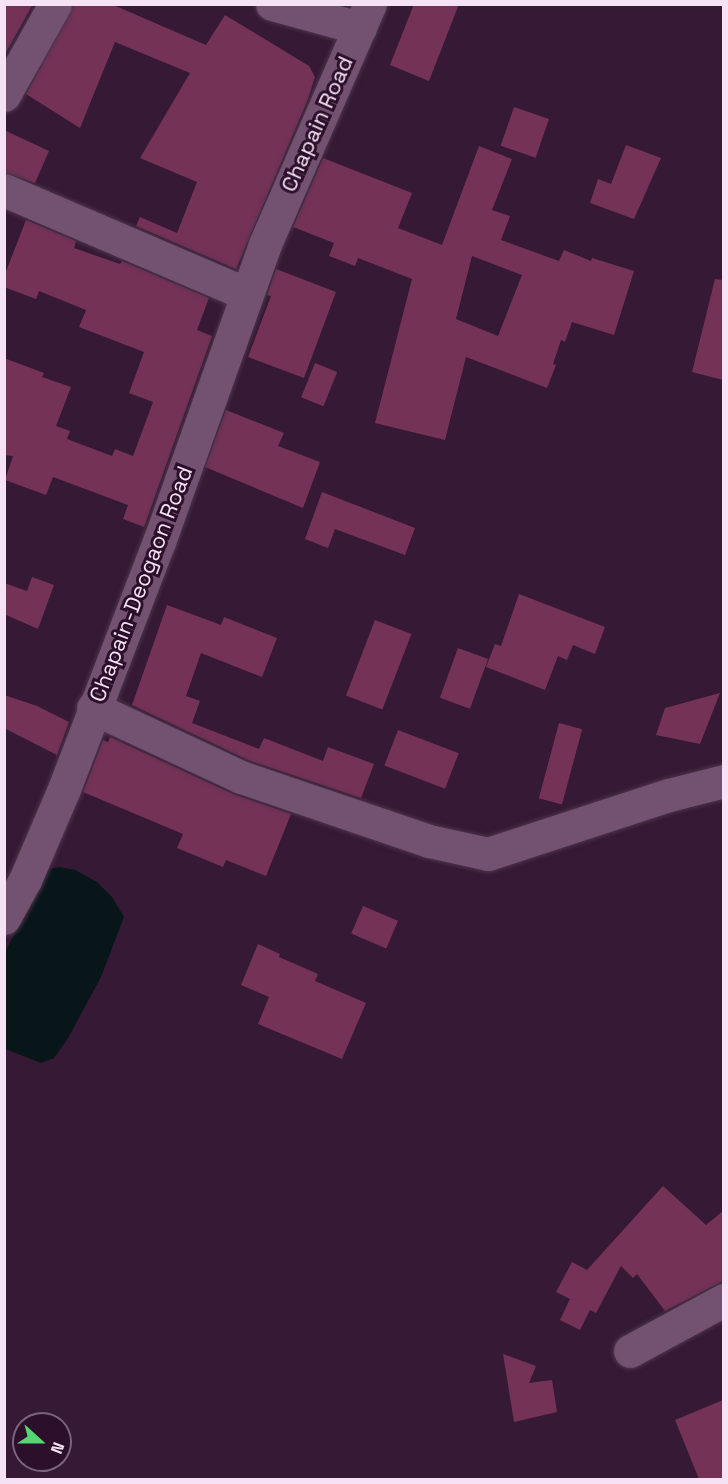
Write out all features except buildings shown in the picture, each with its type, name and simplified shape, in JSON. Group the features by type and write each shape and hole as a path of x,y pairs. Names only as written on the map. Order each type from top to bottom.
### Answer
{"street":[{"path":"4,95 55,4"},
{"path":"272,4 365,16"},
{"name":"Chapain Road","path":"265,244 365,16"},
{"path":"4,190 247,294"},
{"name":"Chapain-Deogaon Road","path":"4,918 25,880 51,819 159,542 265,244"},
{"path":"93,708 241,777 429,841 488,854 669,795 723,781"},
{"path":"630,1351 723,1300"}],"shaded area":[{"path":"60,867 75,870 97,882 112,897 124,917 101,977 67,1040 54,1058 41,1063 5,1049 4,954 48,869"}]}
